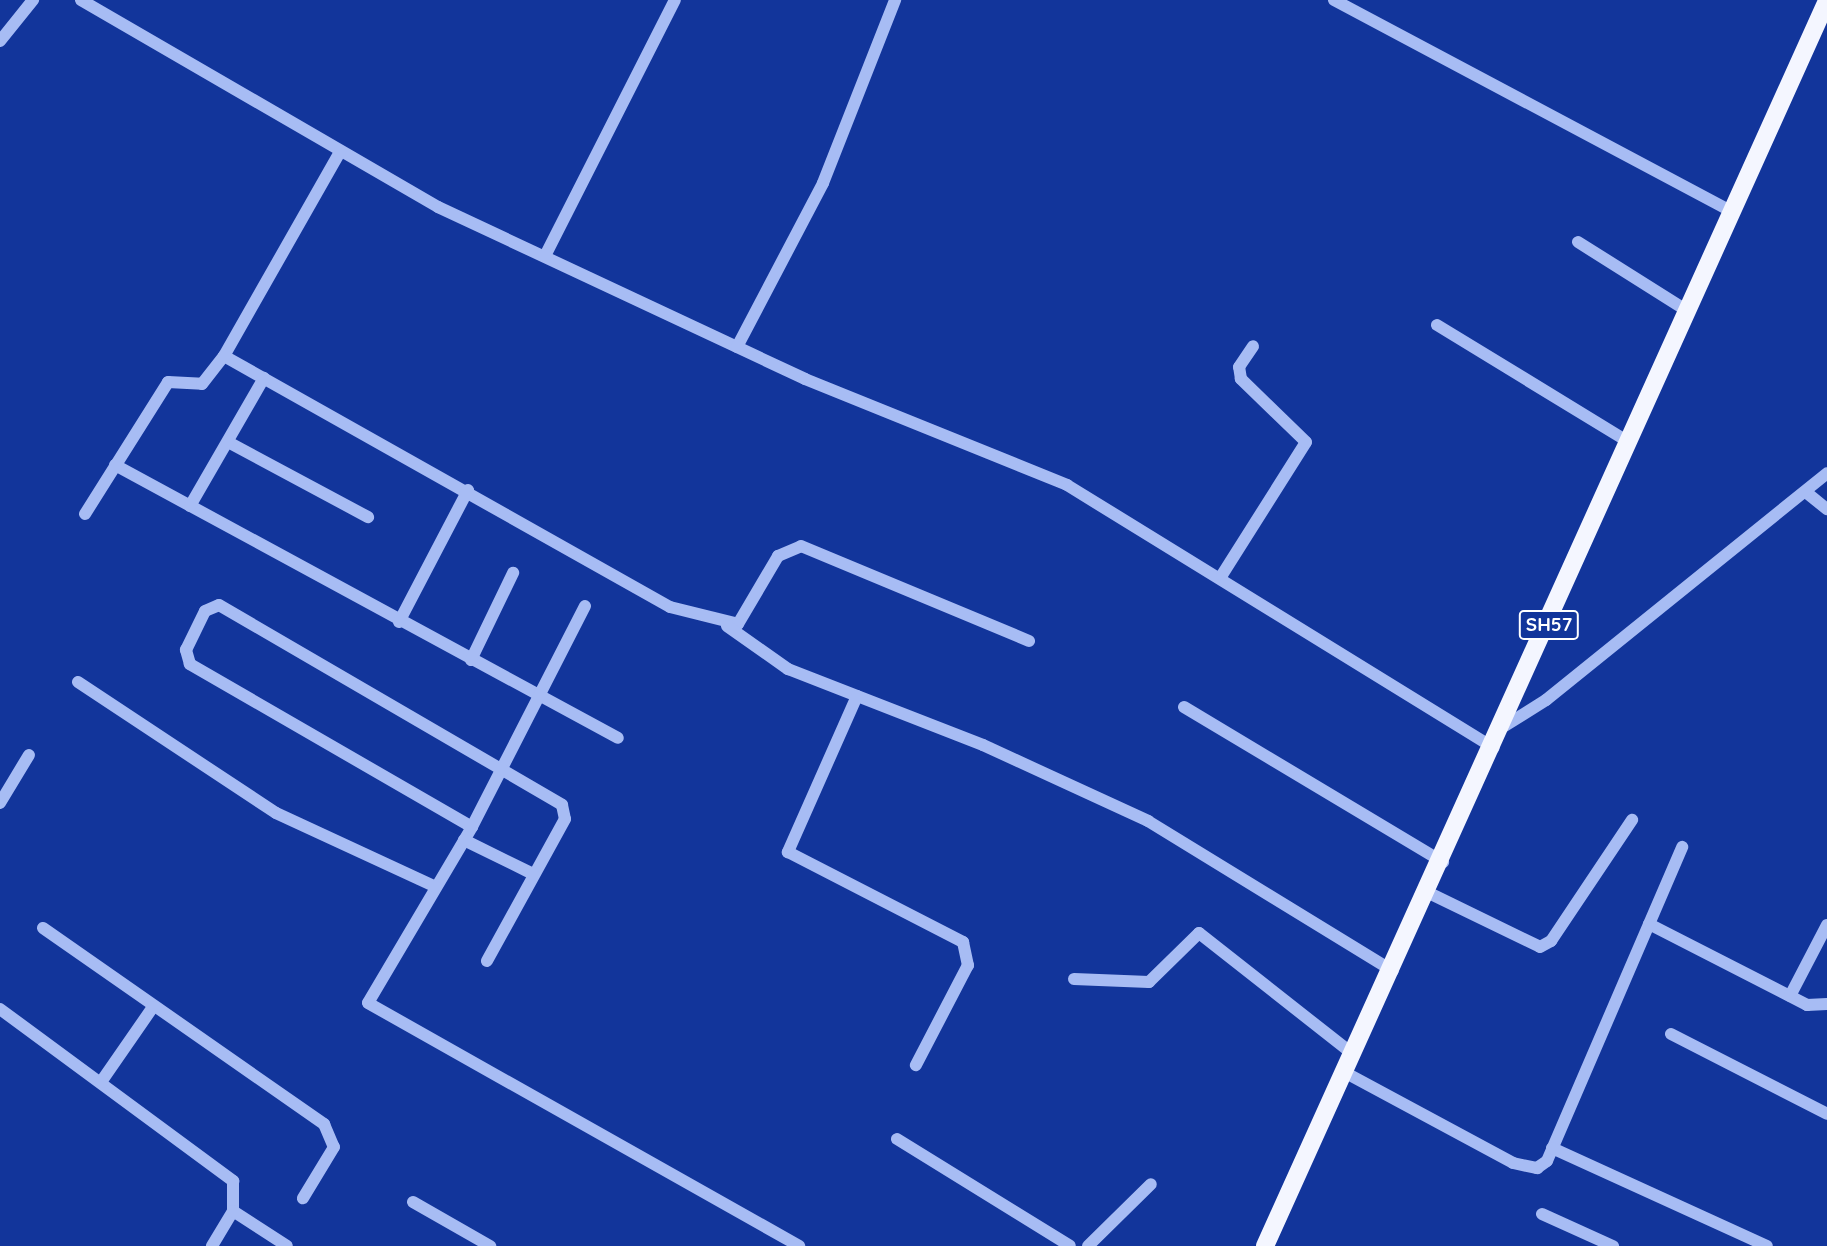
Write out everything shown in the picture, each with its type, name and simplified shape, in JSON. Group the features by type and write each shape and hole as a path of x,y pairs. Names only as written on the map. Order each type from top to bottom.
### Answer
{"main road":[{"name":"SH57","path":"1265,1246 1443,862 1827,1"}],"street":[{"path":"0,41 33,0"},
{"path":"545,256 676,0"},
{"path":"737,347 824,183 895,0"},
{"path":"1334,0 1733,212"},
{"path":"87,2 340,152 545,256 737,347 1067,485 1222,575 1494,748"},
{"path":"85,514 168,382 202,384 224,356 340,152"},
{"path":"1578,242 1689,312"},
{"path":"1437,325 1630,443"},
{"path":"1222,575 1306,442 1241,379 1239,367 1253,346"},
{"path":"224,356 468,490 670,607 727,626 764,657 1148,821 1393,971"},
{"path":"190,506 264,378"},
{"path":"228,442 368,517"},
{"path":"115,465 399,622 618,738"},
{"path":"1503,727 1807,493 1827,473"},
{"path":"399,622 468,490"},
{"path":"1807,493 1827,509"},
{"path":"727,626 746,617 778,556 801,546 1029,641"},
{"path":"471,660 513,573"},
{"path":"472,827 190,664 186,650 205,611 219,605 385,705 504,768 566,811 487,961"},
{"path":"585,606 542,698 472,827 369,992 373,1010 799,1246"},
{"path":"78,682 276,813 436,887"},
{"path":"857,696 788,852 963,942 968,965 916,1065"},
{"path":"1184,707 1443,862"},
{"path":"0,803 29,755"},
{"path":"1429,893 1540,947 1551,941 1632,820"},
{"path":"464,840 533,874"},
{"path":"1346,1073 1527,1168 1547,1161 1682,846"},
{"path":"1649,924 1790,996 1815,1007 1827,1004"},
{"path":"1790,996 1827,925"},
{"path":"43,928 324,1124 334,1147 303,1198"},
{"path":"1074,979 1149,982 1199,933 1354,1055"},
{"path":"102,1082 153,1007"},
{"path":"0,1009 233,1181 233,1211 212,1246"},
{"path":"1671,1034 1827,1114"},
{"path":"897,1139 1070,1246"},
{"path":"1552,1148 1767,1246"},
{"path":"1088,1246 1150,1184"},
{"path":"413,1202 490,1246"},
{"path":"233,1211 287,1246"},
{"path":"1542,1214 1613,1246"}]}
